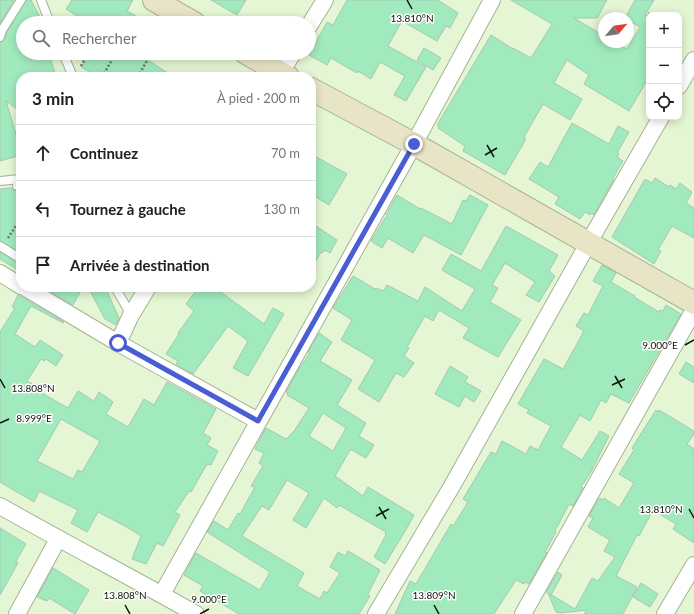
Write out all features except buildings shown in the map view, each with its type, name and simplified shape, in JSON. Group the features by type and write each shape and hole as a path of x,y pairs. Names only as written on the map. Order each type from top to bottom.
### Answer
{"street":[{"path":"315,16 325,0"},
{"path":"162,594 414,144 492,0"},
{"path":"162,2 183,16"},
{"path":"257,60 276,72"},
{"path":"284,72 289,60"},
{"path":"680,84 694,60"},
{"path":"316,92 414,144 694,303"},
{"path":"376,614 452,486 659,120"},
{"path":"0,273 16,282"},
{"path":"32,292 118,343 258,421"},
{"path":"118,343 131,315 145,292"},
{"path":"523,614 694,310"},
{"path":"0,506 196,614"},
{"path":"17,614 58,539"},
{"path":"665,614 694,565"}],"lane":[{"path":"0,37 2,30 21,0"},
{"path":"41,0 47,16"},
{"path":"66,60 71,72"},
{"path":"0,181 16,179"},
{"path":"1,247 16,256"},
{"path":"118,292 131,315"}],"path":[{"path":"105,72 112,60"},
{"path":"141,72 147,60"},
{"path":"1,247 16,225"}],"route":[{"path":"118,343 258,421 414,144"}]}
